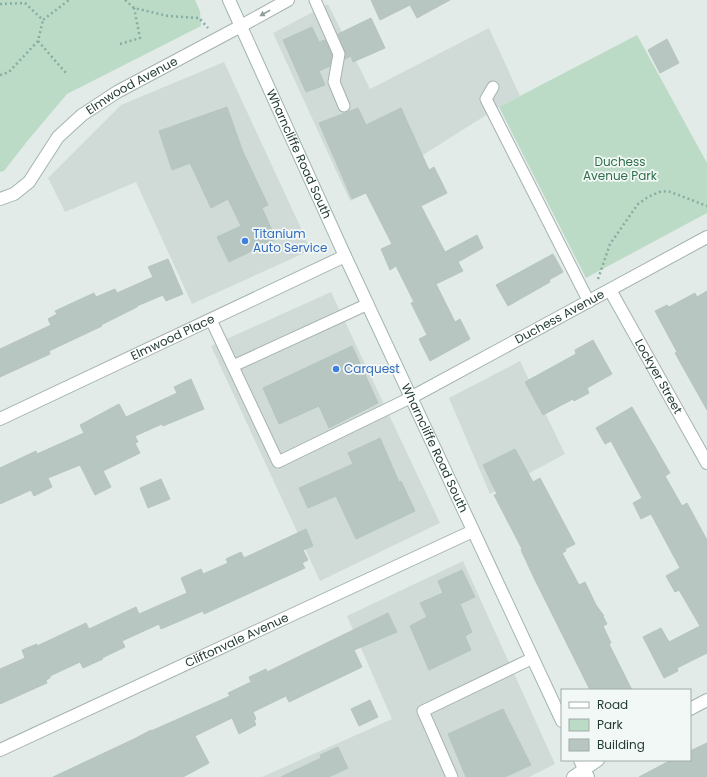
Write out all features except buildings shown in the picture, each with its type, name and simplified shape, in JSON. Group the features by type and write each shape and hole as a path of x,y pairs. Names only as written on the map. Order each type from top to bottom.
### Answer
{"street":[{"name":"Wharncliffe Road South","path":"229,0 368,304 561,719"},
{"name":"Elmwood Avenue","path":"0,199 14,194 29,182 58,137 82,115 117,92 288,0"},
{"name":"Duchess Avenue","path":"412,397 707,237"},
{"name":"Elmwood Place","path":"0,419 346,256"},
{"name":"Lockyer Street","path":"610,290 707,463"},
{"name":"Cliftonvale Avenue","path":"0,750 473,531"},
{"path":"691,708 707,700"},
{"path":"573,777 596,761"}],"lane":[{"path":"315,0 339,54 334,82 344,106"},
{"path":"493,87 486,98 590,301"},
{"path":"233,366 368,304"},
{"path":"211,320 278,462 412,397"},
{"path":"452,777 423,711 533,658"}],"path":[{"path":"0,75 8,72 38,41 43,20 69,0"},
{"path":"125,0 134,8 168,16 199,18 218,39"},
{"path":"0,4 25,3 43,20"},
{"path":"120,44 140,38 134,8"},
{"path":"38,41 66,73"},
{"path":"590,301 610,244 638,204 659,192 668,191 707,206"}],"shaded area":[{"path":"328,4 370,89 489,28 520,96 499,107 350,201 273,33"},
{"path":"224,62 311,250 192,304 136,182 65,212 48,178 121,105"},
{"path":"331,292 440,523 320,581 211,346"},
{"path":"520,361 565,454 490,494 449,398"},
{"path":"463,561 555,764 529,777 262,777 392,719 347,616"}],"green space":[{"path":"0,0 195,0 200,11 201,26 67,94 4,171 0,172"},
{"name":"Duchess Avenue Park","path":"637,35 707,163 707,213 586,278 499,107"}],"place":[{"name":"Titanium Auto Service","path":"245,241"},
{"name":"Carquest","path":"336,369"}]}
